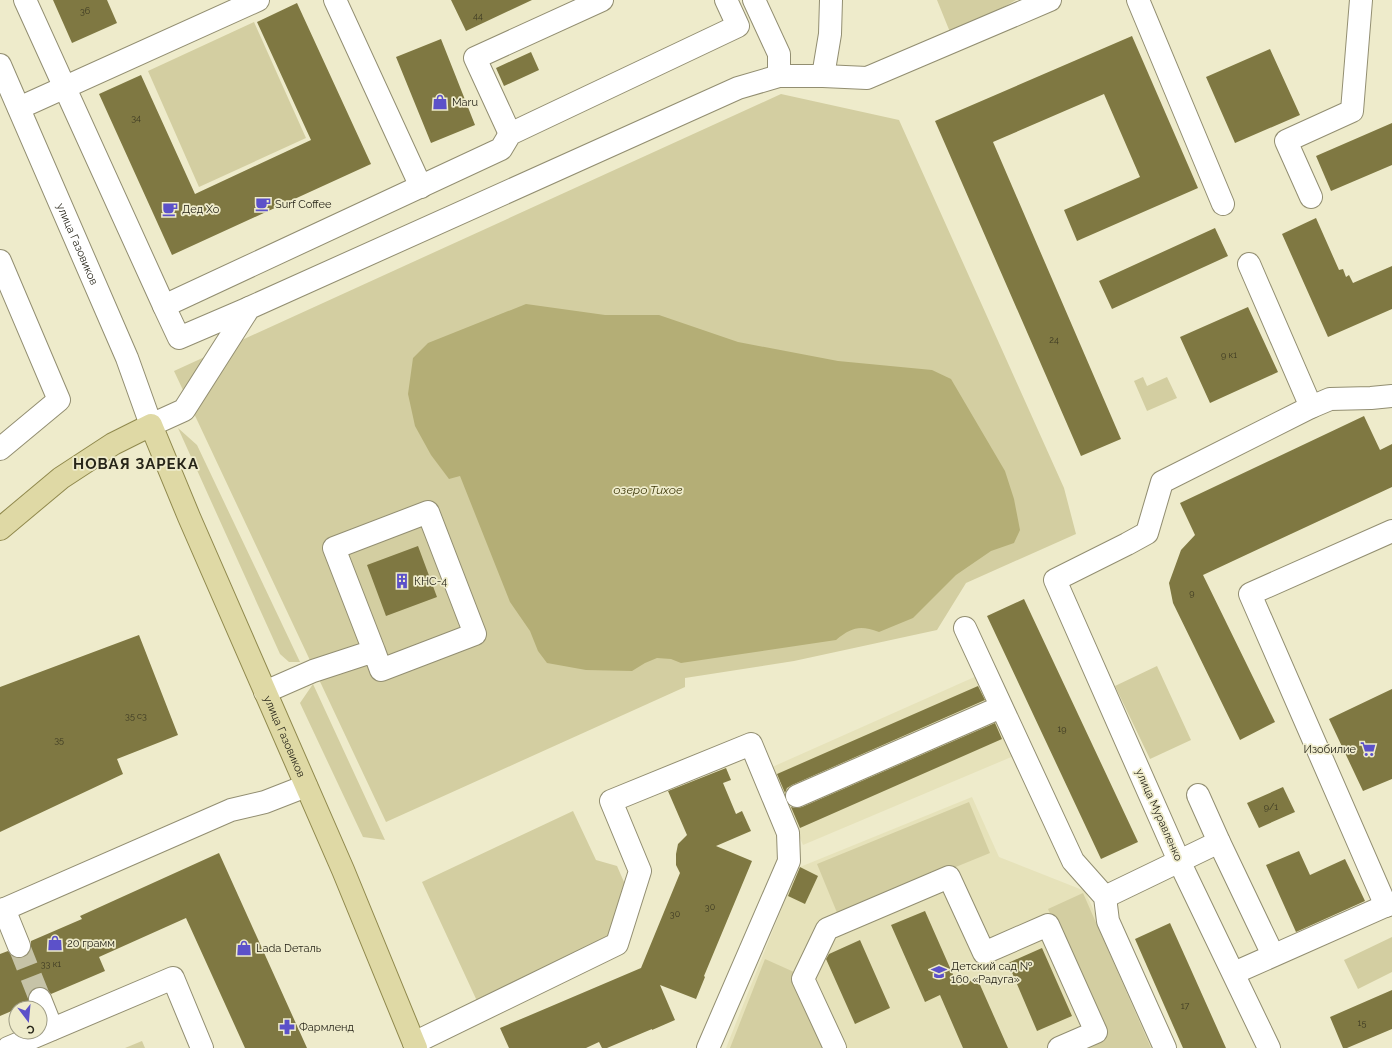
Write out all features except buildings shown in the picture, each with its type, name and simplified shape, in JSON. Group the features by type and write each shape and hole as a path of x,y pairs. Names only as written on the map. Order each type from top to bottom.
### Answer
{"main road":[{"path":"0,529 61,478 113,444 151,425"},
{"name":"улица Газовиков","path":"151,425 189,517 343,870 415,1046"}],"street":[{"path":"25,0 64,89 179,338 738,88 779,76 867,78 1050,0"},
{"path":"19,108 64,89 258,0"},
{"path":"335,0 421,187"},
{"path":"510,134 475,58 602,0"},
{"path":"164,306 502,149 510,134 738,26 726,0"},
{"path":"754,0 779,54 779,76"},
{"path":"823,76 830,34 831,0"},
{"path":"1138,0 1223,204"},
{"path":"1311,197 1286,141 1352,111 1360,0"},
{"name":"улица Газовиков","path":"0,65 127,358 151,425"},
{"path":"0,261 59,400 0,449"},
{"path":"1249,264 1311,407 1330,399 1392,396"},
{"path":"151,425 184,410 249,308"},
{"name":"улица Муравленко","path":"1269,1048 1179,860 1055,580 1147,533 1162,482 1311,407"},
{"path":"428,512 474,634 381,670 374,651 334,548 428,512"},
{"path":"1234,973 1389,904 1250,594 1392,531"},
{"path":"965,628 1073,861 1105,897 1108,921 1165,1048"},
{"path":"265,692 313,671 374,651"},
{"path":"797,796 1001,707"},
{"path":"415,1046 618,944 640,871 611,801 751,744 788,833 789,860 708,1048"},
{"path":"19,946 2,910 231,810 265,802 306,786"},
{"path":"1198,795 1273,955"},
{"path":"1105,897 1219,842"},
{"path":"835,1048 803,979 827,929 949,877 984,952 1048,925 1099,1040 1059,1048"},
{"path":"8,1048 173,978 202,1048"},
{"path":"40,999 52,1030"}],"shaded area":[{"path":"937,0 1016,0 952,37"},
{"path":"254,22 306,138 199,187 148,71"},
{"path":"781,94 899,120 1064,488 1076,534 966,583 937,630 794,661 685,678 685,687 386,822 174,371"},
{"path":"1143,377 1147,386 1167,377 1177,398 1147,411 1134,381"},
{"path":"178,428 197,445 300,662 289,662 280,654"},
{"path":"1157,666 1191,740 1150,759 1115,686"},
{"path":"979,675 1016,755 803,845 770,768"},
{"path":"313,684 385,840 363,837 300,703"},
{"name":"Детский сад № 160 «Радуга»","path":"972,797 999,857 1085,891 1156,1048 726,1048 787,895 800,867"},
{"path":"969,802 990,853 838,915 817,864"},
{"path":"573,811 596,860 617,866 628,891 612,938 477,1001 422,882"},
{"path":"1083,893 1151,1048 1078,1048 1105,1036 1048,909"},
{"path":"1392,937 1392,972 1358,989 1344,960"},
{"path":"765,959 794,972 828,1048 730,1048"},
{"path":"142,1041 145,1048 125,1048"}],"water":[{"name":"озеро Тихое","path":"526,304 605,315 659,315 738,342 838,361 932,370 951,379 1005,471 1014,499 1020,530 1014,543 991,551 956,575 913,618 879,632 867,628 856,628 847,632 836,640 681,663 671,659 657,658 632,671 586,670 547,663 538,651 530,631 510,602 460,476 449,479 431,455 415,426 408,394 413,358 428,343"}],"tunnel":[{"path":"19,946 40,999"}],"place":[{"name":"Maru","path":"440,102"},
{"name":"Surf Coffee","path":"263,204"},
{"name":"Дед Хо","path":"170,209"},
{"name":"КНС-4","path":"402,581"},
{"name":"Изобилие","path":"1368,749"},
{"name":"20 грамм","path":"55,943"},
{"name":"Lada Dеталь","path":"244,948"},
{"name":"Детский сад № 160 «Радуга»","path":"939,972"},
{"name":"Фармленд","path":"287,1027"}],"district":[{"name":"НОВАЯ ЗАРЕКА","path":"136,464"}]}
